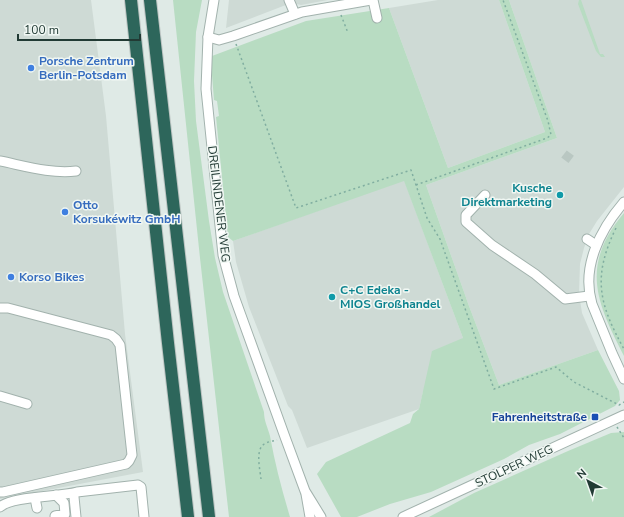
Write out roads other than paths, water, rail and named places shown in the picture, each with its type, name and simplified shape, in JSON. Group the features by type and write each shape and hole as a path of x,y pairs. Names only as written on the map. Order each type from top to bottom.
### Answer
{"highway":[{"path":"132,0 188,517"},
{"path":"150,0 209,517"}],"street":[{"name":"DREILINDENER WEG","path":"214,0 208,37 206,89 223,255 234,296 305,491 310,517"},
{"path":"289,0 295,14"},
{"path":"208,37 219,40 295,14 372,0 377,18"},
{"path":"0,161 63,173 76,171"},
{"path":"485,195 466,215 466,222 492,245 535,274 565,300 589,296"},
{"path":"624,202 609,221 596,245 588,283 589,296 598,322 624,379"},
{"path":"587,239 596,245"},
{"path":"0,308 8,308 111,335 116,339 120,345 132,455 126,464 0,492"},
{"path":"0,396 27,404"},
{"name":"STOLPER WEG","path":"403,517 624,415"},
{"path":"0,507 34,498 56,495 71,496 77,492 138,485 141,487 144,517"},
{"name":"DREILINDENER WEG","path":"305,491 321,517"},
{"path":"55,516 65,514 64,503 56,495"},
{"path":"71,496 76,517"},
{"path":"34,498 37,508"}],"tunnel":[{"path":"564,154 572,160"}],"place":[{"name":"Porsche Zentrum Berlin-Potsdam","path":"31,68"},
{"name":"Kusche Direktmarketing","path":"560,195"},
{"name":"Otto Korsukéwitz GmbH","path":"65,212"},
{"name":"Korso Bikes","path":"11,277"},
{"name":"C+C Edeka - MIOS Großhandel","path":"332,297"},
{"name":"Fahrenheitstraße","path":"595,417"}]}
